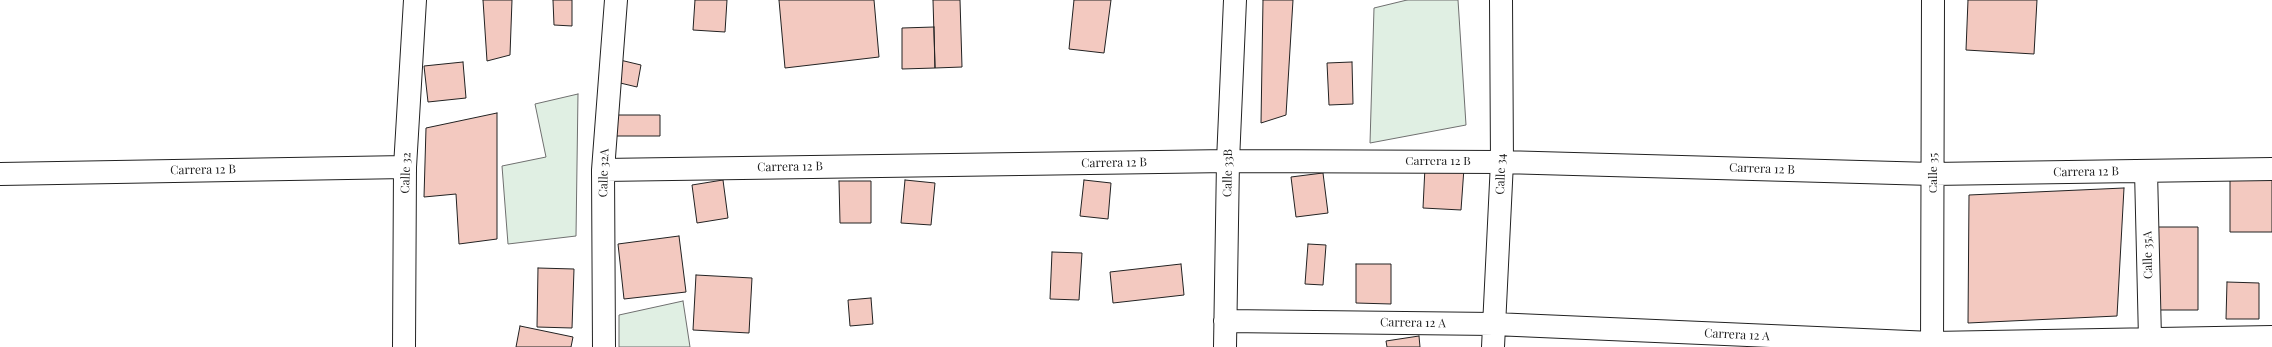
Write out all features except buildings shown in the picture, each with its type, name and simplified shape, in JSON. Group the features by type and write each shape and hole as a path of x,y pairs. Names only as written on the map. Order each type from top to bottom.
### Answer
{"street":[{"name":"Calle 32","path":"404,347 405,167 415,0"},
{"name":"Calle 32A","path":"604,347 603,170 616,0"},
{"name":"Calle 33B","path":"1226,347 1228,161 1235,0"},
{"name":"Calle 34","path":"1494,347 1502,162 1501,0"},
{"name":"Calle 35","path":"1932,345 1933,0"},
{"name":"Carrera 12 B","path":"603,170 1228,161 1502,162 1932,174 2272,169"},
{"name":"Carrera 12 B","path":"0,174 405,167"},
{"name":"Calle 35A","path":"2146,171 2150,339"},
{"name":"Carrera 12 A","path":"1226,321 1494,324 1932,345 2272,337"}],"green space":[{"path":"1407,0 1458,0 1466,125 1370,143 1374,8"},
{"path":"578,94 576,236 508,244 502,166 546,157 535,104"},
{"path":"683,301 690,347 619,347 619,315"}]}
